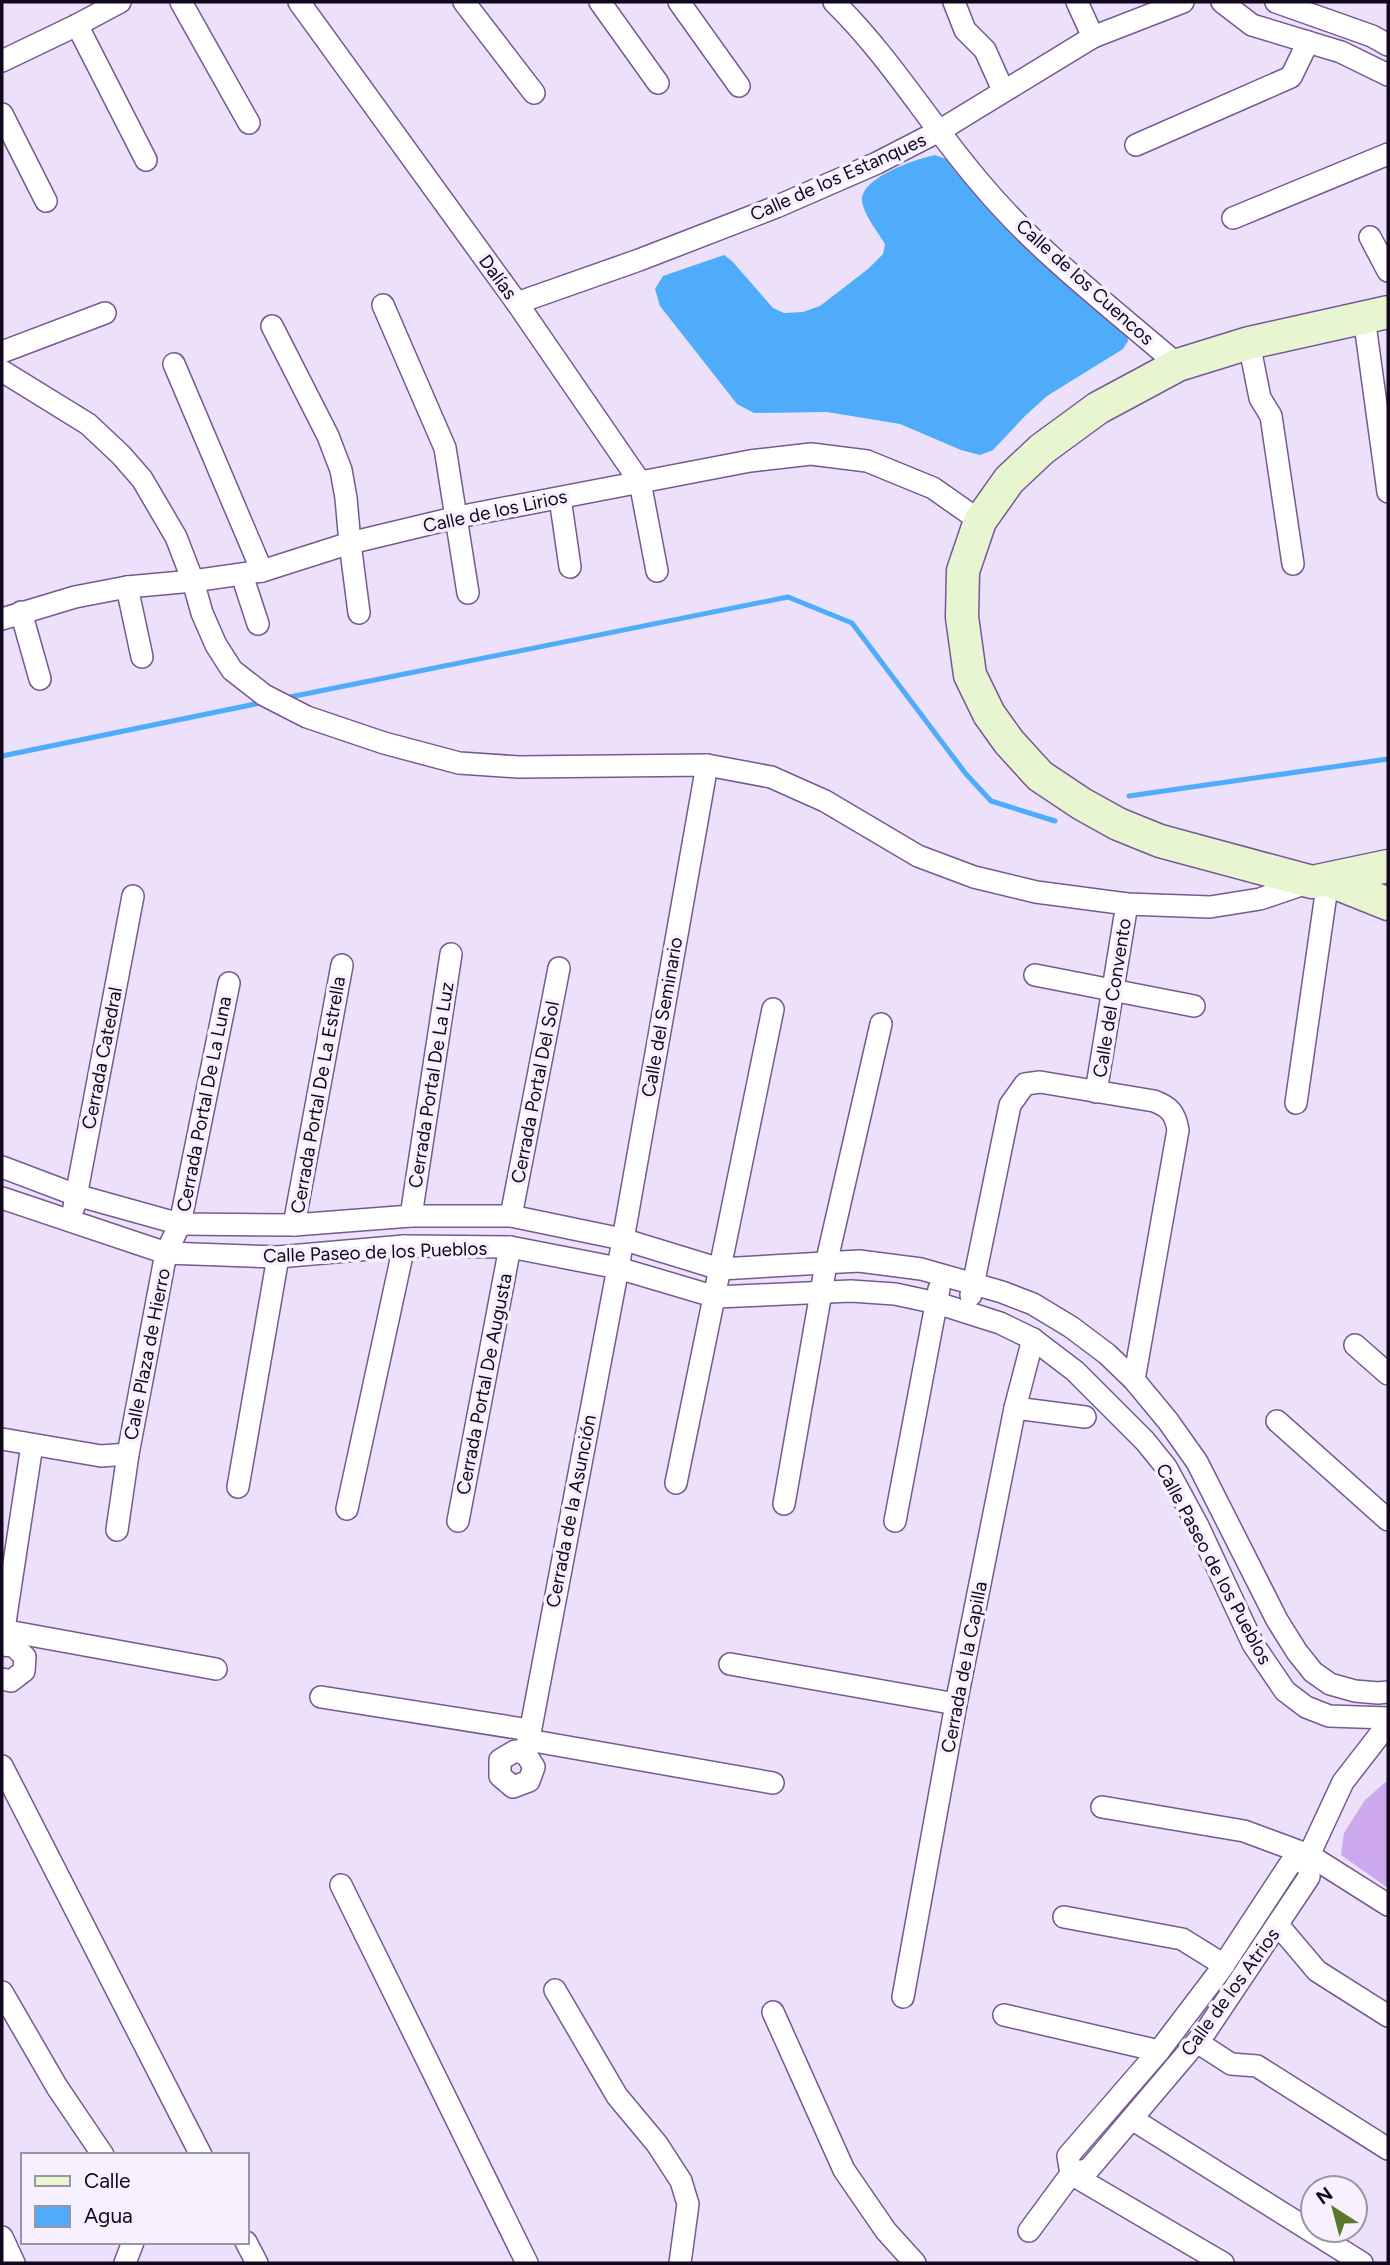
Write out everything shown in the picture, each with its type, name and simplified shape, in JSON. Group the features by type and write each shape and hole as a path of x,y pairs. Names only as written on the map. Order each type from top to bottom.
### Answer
{"street":[{"path":"2,61 120,2"},
{"path":"181,2 249,123"},
{"name":"Dalías","path":"299,2 517,303 640,482 657,571"},
{"path":"464,2 534,93"},
{"path":"600,2 658,83"},
{"path":"679,2 739,86"},
{"name":"Calle de los Cuencos","path":"834,2 866,33 982,185 1027,233 1070,274 1178,365"},
{"path":"954,2 965,30 985,50 1003,90"},
{"path":"1077,2 1093,37"},
{"name":"Calle de los Estanques","path":"517,303 776,207 877,163 939,131 1093,37 1183,2"},
{"path":"1222,2 1252,24 1341,52 1388,75"},
{"path":"1276,2 1372,36 1388,45"},
{"path":"77,25 146,160"},
{"path":"1136,145 1292,77 1308,42"},
{"path":"2,114 46,201"},
{"path":"1233,218 1388,155"},
{"path":"1370,237 1388,271"},
{"path":"383,305 446,448 468,593"},
{"path":"2,352 105,313"},
{"path":"1388,492 1376,315 1249,343 1178,365 1098,408 1042,449 1009,480 980,521 963,571 962,617 970,675 989,715 1040,776 1118,824 1160,841 1320,881 1388,904"},
{"path":"272,326 328,436 341,470 359,613"},
{"path":"1249,343 1260,398 1271,415 1293,564"},
{"path":"174,364 252,573 258,624"},
{"path":"2,371 88,424 121,455 142,479 176,537 194,581 202,612 216,645 232,670 264,695 307,717 384,743 458,763 519,767 707,765 771,777 825,801 918,856 974,877 1036,892 1127,904 1209,907 1260,899 1320,881 1388,866"},
{"name":"Calle de los Lirios","path":"11,616 75,597 127,587 252,573 349,543 458,517 750,461 811,454 867,461 933,488 980,521"},
{"path":"560,498 570,567"},
{"path":"127,587 142,657"},
{"path":"11,616 40,679"},
{"name":"Calle del Seminario","path":"618,1268 707,765"},
{"path":"1296,1103 1320,881"},
{"name":"Cerrada Catedral","path":"71,1221 132,896"},
{"name":"Calle del Convento","path":"1096,1092 1127,904"},
{"name":"Cerrada Portal De La Luz","path":"411,1216 451,954"},
{"name":"Cerrada Portal De La Estrella","path":"294,1225 342,965"},
{"name":"Cerrada Portal Del Sol","path":"510,1216 558,968"},
{"path":"1035,975 1194,1006"},
{"name":"Cerrada Portal De La Luna","path":"166,1253 180,1224 229,983"},
{"path":"676,1483 773,1009"},
{"path":"784,1504 826,1264 881,1024"},
{"path":"968,1314 1010,1105 1025,1084 1040,1082 1154,1101 1168,1107 1175,1116 1178,1130 1134,1380"},
{"name":"Calle Paseo de los Pueblos","path":"2,1167 76,1195 180,1224 294,1225 411,1216 510,1216 622,1239 720,1269 859,1261 921,1269 973,1282 1032,1304 1071,1327 1107,1354 1134,1380 1168,1421 1197,1462 1277,1620 1313,1672 1330,1684 1355,1691 1388,1692"},
{"name":"Calle Paseo de los Pueblos","path":"2,1198 166,1253 278,1257 404,1246 510,1247 618,1268 716,1297 851,1291 895,1294 937,1303 1000,1323 1033,1339 1075,1371 1146,1441 1166,1467 1198,1527 1253,1644 1285,1691 1306,1707 1329,1716 1388,1718"},
{"path":"347,1509 404,1246"},
{"name":"Cerrada Portal De Augusta","path":"458,1521 510,1247"},
{"name":"Calle Plaza de Hierro","path":"2,1439 102,1456 128,1454 166,1253"},
{"path":"238,1487 278,1257"},
{"name":"Cerrada de la Asunción","path":"528,1741 618,1268"},
{"path":"895,1521 942,1275"},
{"name":"Cerrada de la Capilla","path":"903,1997 956,1704 1015,1408 1033,1339"},
{"path":"1355,1345 1388,1374"},
{"path":"1015,1408 1085,1417"},
{"path":"1277,1420 1388,1520"},
{"path":"2,1637 32,1445"},
{"path":"117,1530 128,1454"},
{"path":"2,1637 216,1669"},
{"path":"2,1637 24,1657 23,1671 11,1681 2,1679"},
{"path":"730,1664 956,1704"},
{"path":"321,1697 528,1741 773,1783"},
{"name":"Calle de los Atrios","path":"1029,2231 1070,2174 1089,2169 1197,2042 1309,1877 1309,1855 1343,1782 1388,1724"},
{"path":"2,1766 200,2153"},
{"path":"1102,1807 1244,1831 1309,1855 1388,1905"},
{"name":"Calle de los Atrios","path":"1070,2174 1068,2156 1158,2051 1224,1965 1290,1864 1309,1855"},
{"path":"341,1885 527,2263"},
{"path":"1064,1917 1182,1939 1224,1965"},
{"path":"1278,1925 1317,1971 1388,2016"},
{"path":"555,1990 617,2096 657,2144 681,2181 688,2204 680,2263"},
{"path":"2,1992 57,2087 102,2153"},
{"path":"773,2012 844,2170 886,2231 915,2263"},
{"path":"1004,2015 1158,2051"},
{"path":"1197,2042 1231,2064 1257,2066 1388,2149"},
{"path":"1132,2119 1362,2263"},
{"path":"1070,2174 1223,2263"},
{"path":"2,2237 14,2263"},
{"path":"125,2263 131,2244"},
{"path":"247,2244 257,2263"}],"shaded area":[{"path":"1388,1780 1388,1888 1341,1855 1344,1833 1365,1800"}],"water":[{"path":"935,155 952,161 1127,332 1128,341 1123,349 1047,396 993,450 980,455 961,450 900,424 827,412 754,413 737,404 660,306 655,289 663,276 724,255 773,308 784,313 803,312 820,306 883,254 885,244 863,205 864,192 891,170"}],"waterway":[{"path":"285,698 788,597 852,623 966,774 991,801 1055,821"},
{"path":"2,756 265,702"},
{"path":"1129,796 1388,759"}]}
